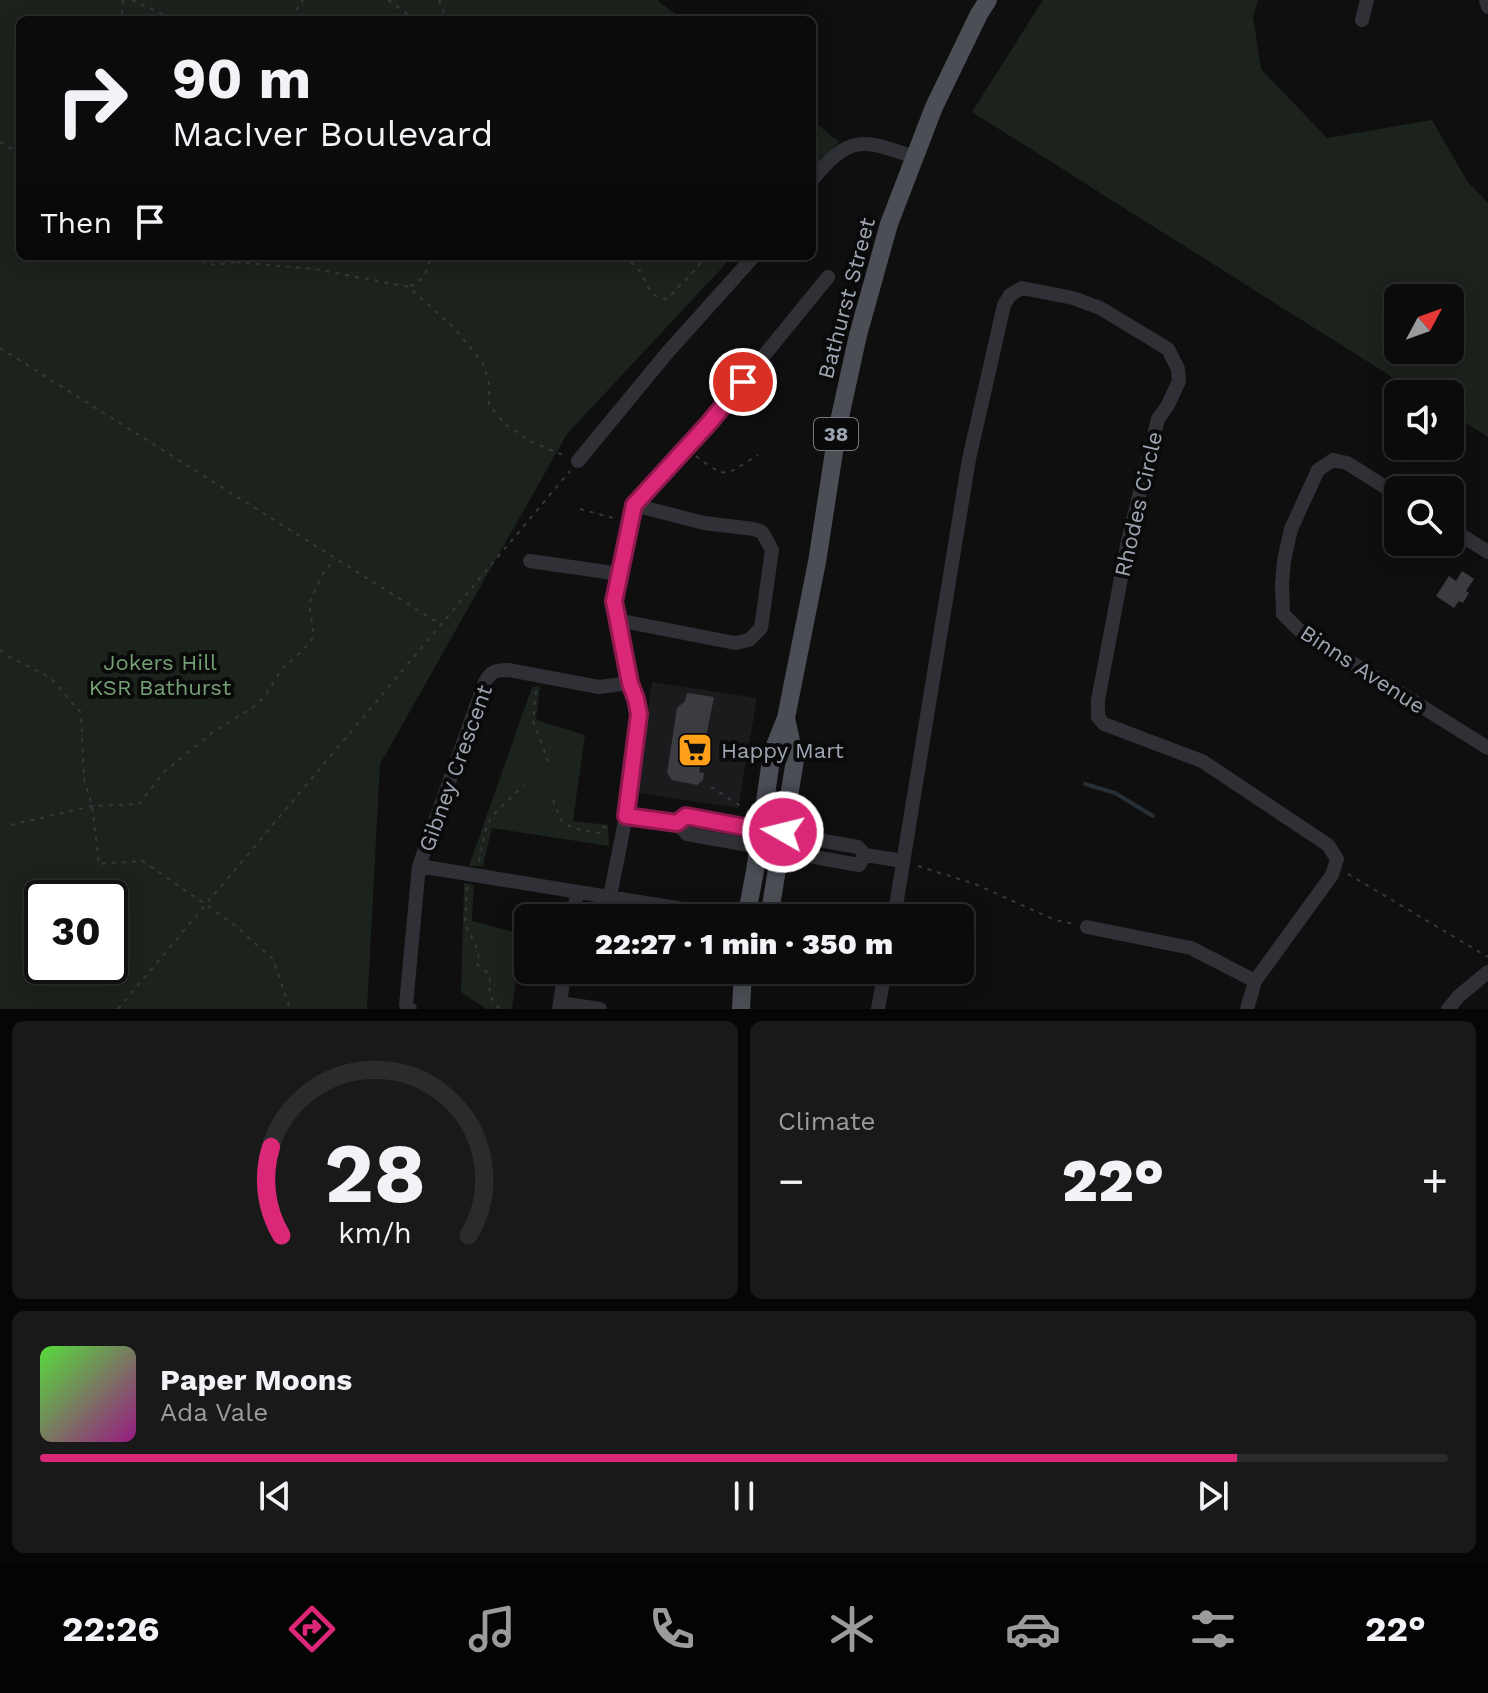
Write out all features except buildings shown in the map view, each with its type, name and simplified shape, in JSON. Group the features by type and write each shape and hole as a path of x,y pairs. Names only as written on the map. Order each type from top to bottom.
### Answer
{"main road":[{"name":"Bathurst Street","path":"748,904 772,753 786,718 817,562 838,426 858,335 889,224 914,157 934,107 988,0"},
{"name":"Bathurst Street","path":"771,904 795,760 786,718"},
{"path":"742,1006 743,984"},
{"path":"742,1006 750,984"}],"street":[{"path":"1362,20 1367,0"},
{"path":"1486,0 1488,7"},
{"path":"816,176 853,144 874,143 914,157"},
{"path":"578,461 667,353 750,260"},
{"path":"610,896 639,714 614,601 634,505 743,382 828,277"},
{"name":"Rhodes Circle","path":"910,863 969,459 1004,305 1010,295 1022,288 1073,298 1100,308 1168,349 1178,369 1179,381 1158,419 1128,541 1098,700 1098,717 1104,724 1202,761 1328,845 1337,859 1335,866"},
{"name":"Binns Avenue","path":"1384,486 1347,463 1333,460 1318,470 1291,529 1284,561 1283,614 1298,629 1488,748"},
{"path":"617,620 735,643 749,640 761,628 772,550 762,532 704,523 634,505"},
{"path":"1464,537 1488,552"},
{"path":"530,561 620,574"},
{"name":"Gibney Crescent","path":"390,1006 408,1007 419,866 490,673 508,670 599,687 630,683"},
{"path":"624,823 677,823 686,816 759,838 858,847 865,855 910,863 898,904"},
{"path":"419,866 656,904"},
{"path":"1247,1009 1255,981 1332,875 1335,866"},
{"path":"575,904 577,892"},
{"path":"1087,927 1191,948 1255,981"},
{"path":"1448,1009 1488,972"},
{"path":"563,984 559,1006 600,1009"},
{"path":"878,1009 882,984"}],"path":[{"path":"132,0 169,16"},
{"path":"388,0 410,16"},
{"path":"118,1009 578,461 530,441 505,424 489,405 489,384 484,365 456,330 409,287 315,269 236,262 215,265 197,260"},
{"path":"409,287 426,274 430,260"},
{"path":"628,260 638,269 652,294 667,299 702,260"},
{"path":"0,348 441,624"},
{"path":"685,449 720,474 726,474 758,455"},
{"path":"580,509 630,523"},
{"path":"11,825 92,806 139,804 165,771 266,695 281,670 304,649 314,636 309,604 322,575 336,558"},
{"path":"0,650 51,678 81,713 84,779 92,806 99,864 143,861 232,923 273,959 290,1009"},
{"path":"538,675 533,721 549,763"},
{"path":"500,1009 492,1001 490,975 477,964 479,952 465,924 472,875 491,817 524,785"},
{"path":"711,787 742,807"},
{"path":"553,800 562,822 576,829 600,833 603,827 624,823"},
{"path":"910,863 975,884 1055,920 1087,927"},
{"path":"1335,866 1488,957"}],"shaded area":[{"path":"652,682 757,698 738,808 637,793"}],"green space":[{"name":"Jokers Hill KSR Bathurst","path":"0,0 657,0 678,16 16,16 16,260 729,260 567,434 380,764 367,1009 0,1009"},
{"path":"1043,0 1258,0 1253,16 1261,69 1327,138 1432,120 1467,181 1488,203 1488,437 1464,422 1464,380 1397,380 972,112"},
{"path":"816,123 839,142 816,167"},
{"path":"540,686 536,720 585,735 573,821 608,825 609,846 492,828 483,866 469,866 532,687"},
{"path":"464,883 474,885 472,921 514,932 515,984 512,1009 486,1009 461,992"}],"waterway":[{"path":"1085,784 1115,793 1153,816"}],"place":[{"name":"Happy Mart","path":"695,750"}],"route":[{"path":"743,382 634,505 614,601 639,714 626,816 677,823 686,816 783,832"}]}
